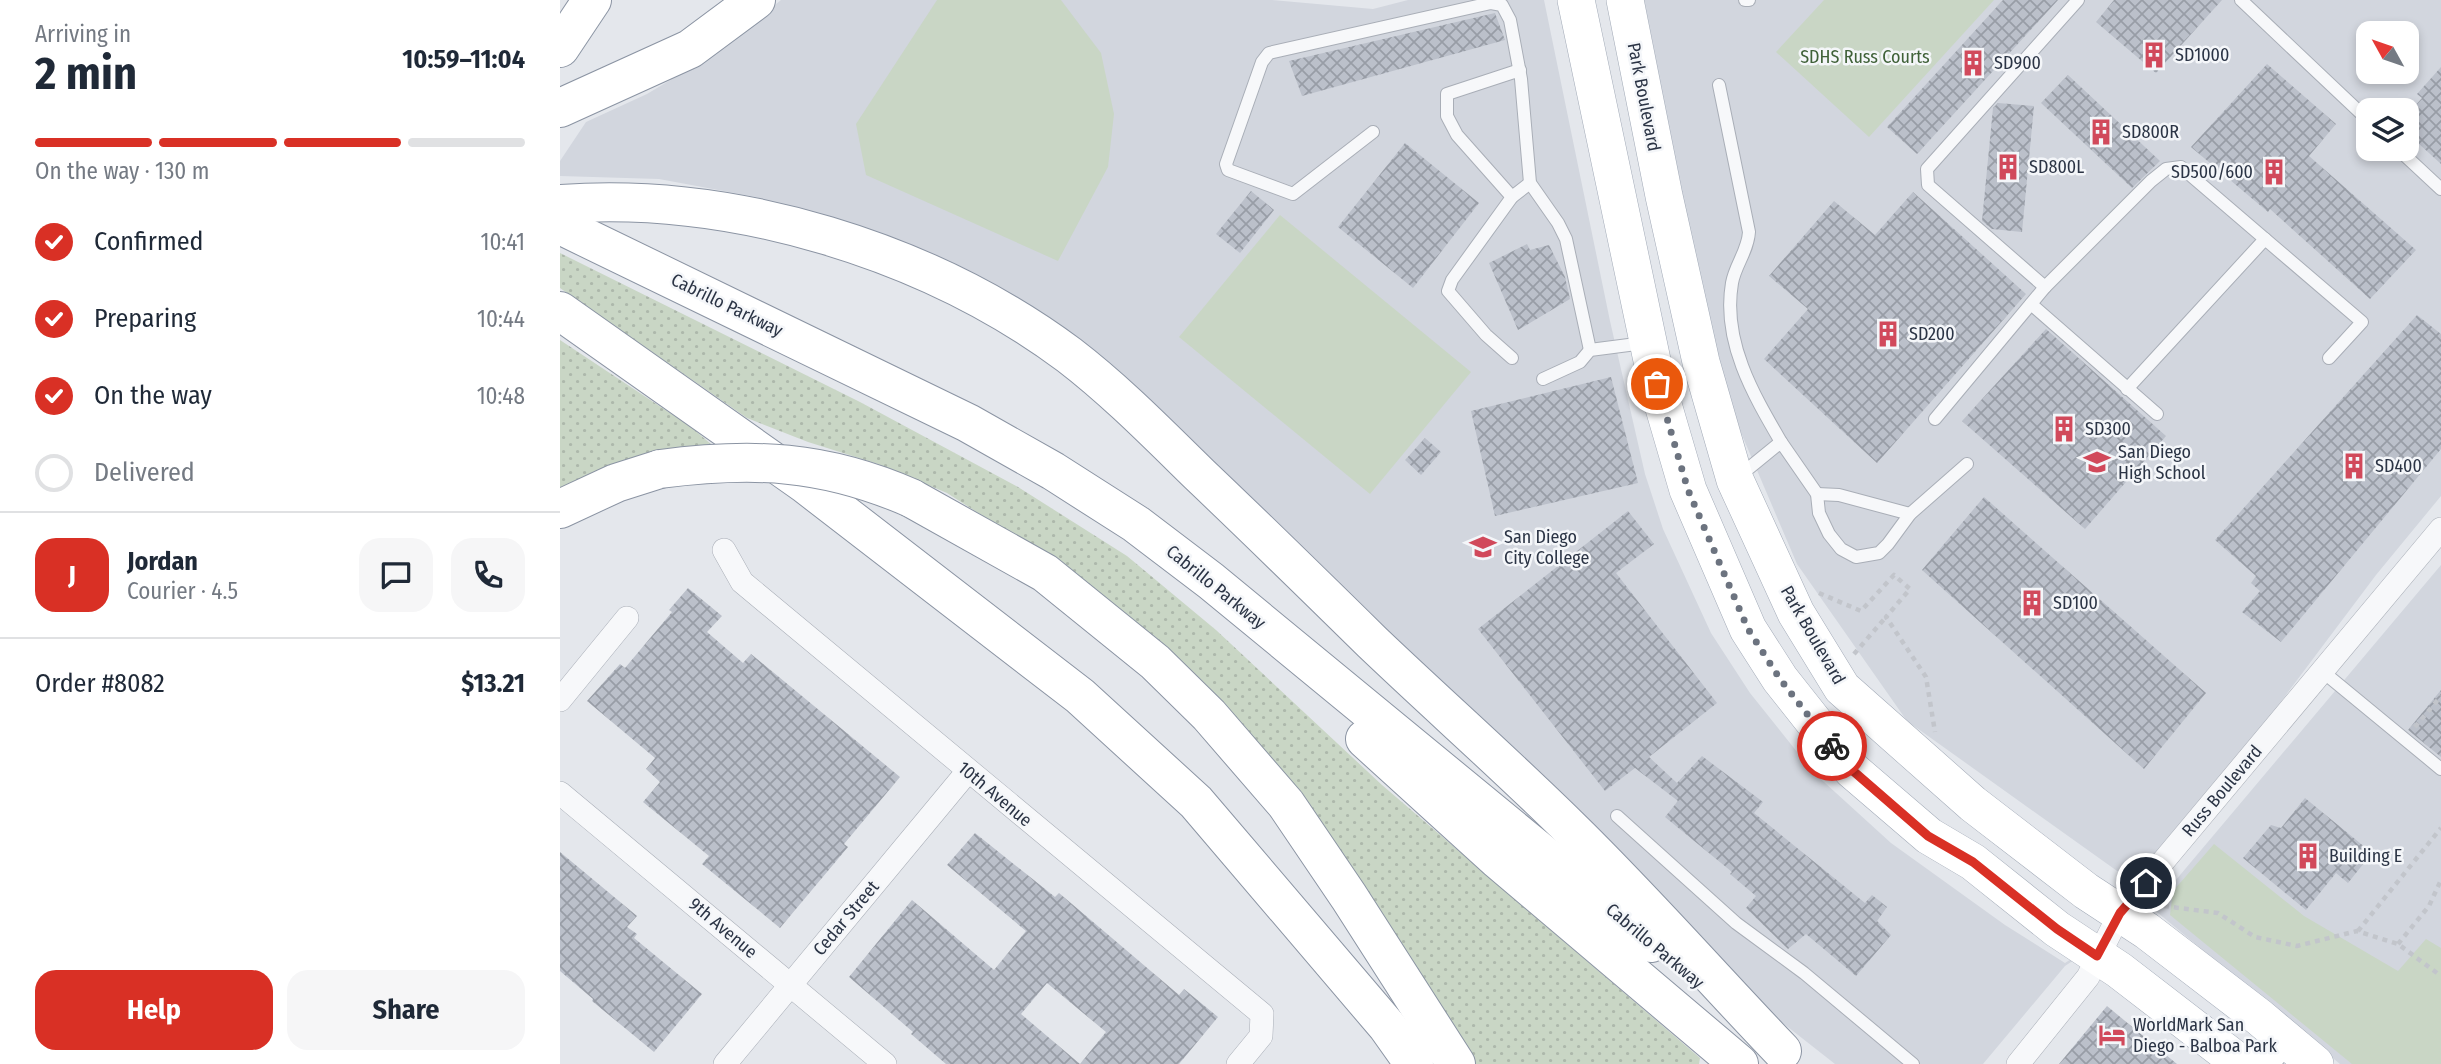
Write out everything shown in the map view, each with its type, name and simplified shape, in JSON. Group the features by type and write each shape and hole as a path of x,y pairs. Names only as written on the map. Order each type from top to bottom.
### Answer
{"highway":[{"path":"560,48 592,0"},
{"path":"638,71 701,24 727,0"},
{"path":"560,108 690,50 756,0"},
{"path":"560,204 635,202 686,207 761,218 833,237 919,269 983,301 1068,355 1111,390 1570,828 1790,1058"},
{"name":"Cabrillo Parkway","path":"560,225 968,423 1053,471 1126,518 1211,581 1790,1058"},
{"path":"560,311 805,484 1080,696 1195,802 1387,1026 1414,1064"},
{"path":"560,509 616,483 660,469 724,463 792,464 848,475 911,498 1045,573 1155,662 1209,715 1286,804 1456,1064"},
{"path":"1211,581 1335,712 1497,859 1739,1064"},
{"path":"1281,902 1381,1064"}],"main road":[{"path":"1576,0 1657,384 1688,490 1748,629 1780,679 1852,770 1928,836 1973,862 2057,929 2119,970 2241,1064"},
{"name":"Park Boulevard","path":"1625,0 1698,349 1735,480 1796,612 1842,688 1973,804 2086,891 2120,913 2272,1050 2315,1064"}],"street":[{"name":"Russ Boulevard","path":"2018,1064 2086,980 2120,913 2441,529"},
{"name":"10th Avenue","path":"724,550 743,582 1262,1014 1261,1036 1238,1064"},
{"path":"560,700 627,618"},
{"name":"Cedar Street","path":"725,1064 968,771"},
{"name":"9th Avenue","path":"560,793 885,1064"}],"lane":[{"path":"2045,287 1928,185 1927,169 2078,0"},
{"path":"2241,0 2356,109"},
{"path":"1373,132 1293,194 1228,170 1226,164 1262,62 1269,53 1491,3 1502,5 1510,20 1520,70 1530,183 1566,239 1590,350"},
{"path":"1512,197 1457,135 1447,116 1447,94 1520,70"},
{"path":"1719,85 1749,232 1748,244 1735,271 1732,285 1731,312 1736,346 1749,386 1781,442 1817,494 1819,513 1829,534 1841,550 1856,557 1879,553 1910,513 1967,464"},
{"path":"2411,161 2441,189"},
{"path":"1935,419 2045,287 2166,169 2181,167 2362,322 2329,358"},
{"path":"1512,358 1486,335 1448,291 1452,280 1512,197 1530,183"},
{"path":"2127,389 2265,239"},
{"path":"2031,304 2157,414"},
{"path":"1543,379 1580,362 1590,350 1648,342"},
{"path":"1735,480 1781,442"},
{"path":"1817,494 1839,495 1910,513"},
{"path":"2322,671 2441,769"},
{"path":"1617,816 1736,923 1804,973 1913,1064"}],"path":[{"path":"1812,590 1861,611 1894,575 1910,589 1854,654"},
{"path":"1886,617 1926,677 1936,735"},
{"path":"2423,736 2414,728 2441,696"},
{"path":"2357,931 2441,828"},
{"path":"2398,944 2429,906 2441,880"},
{"path":"2162,906 2218,913 2255,937 2297,946 2357,931 2398,944 2441,976"}],"shaded area":[{"name":"San Diego City College","path":"781,0 1272,0 1373,9 1408,0 1544,0 1610,321 1645,474 1663,529 1711,633 1750,693 1813,772 1891,843 2005,925 2065,963 2154,906 2441,565 2441,1064 2340,1064 2152,908 2065,966 1983,1064 1835,1064 1775,1017 1176,429 864,230 756,197 659,179 560,176 560,161 586,122 647,94 717,52"},
{"name":"San Diego High School","path":"1644,0 2441,0 2441,496 2376,575 2141,888 1907,721 1797,564 1739,428 1708,323"}],"green space":[{"path":"937,0 1061,0 1101,53 1114,114 1108,167 1058,261 866,175 856,124"},
{"name":"SDHS Russ Courts","path":"1824,0 1994,0 1869,137 1776,52"},
{"path":"1280,215 1471,372 1370,494 1179,337"},
{"path":"560,253 860,402 1018,487 1127,556 1216,630 1382,785 1700,1058 1699,1064 1469,1064 1376,906 1067,570 947,493 878,464 808,442 747,418 560,288"},
{"path":"560,340 691,427 712,445 629,468 560,496"},
{"path":"2214,844 2304,916 2398,971 2426,939 2441,948 2441,1064 2352,1064 2170,915 2173,891"}],"building":[{"name":"SD900","path":"2003,0 2058,0 1917,154 1887,127"},
{"name":"SD1000","path":"2114,0 2222,0 2156,73 2096,22"},
{"path":"1495,13 1505,40 1302,96 1289,61"},
{"name":"SD500/600","path":"2267,64 2336,124 2309,156 2416,250 2370,299 2270,209 2268,212 2191,147"},
{"path":"2441,67 2441,164 2419,144 2419,101 2422,98 2417,94"},
{"name":"SD800R","path":"2068,75 2160,161 2132,188 2041,103"},
{"name":"SD800L","path":"1998,103 2034,106 2022,232 1992,229 1982,221 1993,108"},
{"path":"1405,143 1479,203 1413,288 1338,227"},
{"path":"1251,191 1274,210 1240,253 1216,234"},
{"name":"SD200","path":"1913,192 2026,294 1877,463 1764,359 1808,309 1769,276 1834,201 1875,235"},
{"path":"1527,244 1530,250 1549,245 1565,277 1570,299 1518,330 1489,263"},
{"name":"SD400","path":"2417,315 2441,334 2441,449 2281,642 2242,612 2260,591 2251,583 2256,576 2215,540"},
{"name":"SD300","path":"2046,329 2166,436 2085,529 1962,421"},
{"path":"1611,377 1638,483 1495,516 1471,411"},
{"path":"1425,438 1441,452 1421,475 1405,460"},
{"name":"SD100","path":"1984,497 2206,693 2144,769 1922,570"},
{"path":"1628,511 1654,544 1616,573 1717,703 1649,757 1677,783 1702,756 1763,802 1754,813 1865,903 1872,895 1887,907 1877,921 1891,935 1856,976 1806,934 1788,949 1746,908 1756,896 1730,874 1732,872 1665,817 1678,801 1635,768 1605,791 1478,629"},
{"path":"688,588 722,616 707,632 743,663 751,654 900,777 844,844 848,847 780,928 702,864 709,856 643,802 660,782 646,769 655,758 587,701 620,664 625,668 672,612 669,610"},
{"path":"2441,690 2441,757 2408,730"},
{"name":"Building E","path":"2305,798 2372,853 2348,883 2336,873 2306,910 2243,858 2271,825 2281,828"},
{"path":"975,833 1055,897 1059,893 1179,995 1184,989 1218,1017 1179,1064 1080,1064 946,1064 849,977 912,900 994,970 1026,931 947,865","holes":["1047,983 1106,1032 1080,1064 1021,1014"]},
{"path":"560,852 637,916 627,927 637,934 634,938 702,994 654,1052 560,971"},
{"name":"WorldMark San Diego - Balboa Park","path":"2107,1006 2177,1064 2059,1064"}],"way so far":[{"path":"1657,384 1688,490 1748,629 1780,679 1832,746"}],"place":[{"name":"SD1000","path":"2154,55"},
{"name":"SD900","path":"1973,63"},
{"name":"SD800R","path":"2101,132"},
{"name":"SD800L","path":"2008,167"},
{"name":"SD500/600","path":"2274,172"},
{"name":"SD200","path":"1888,334"},
{"name":"SD300","path":"2064,429"},
{"name":"San Diego High School","path":"2097,462"},
{"name":"SD400","path":"2354,466"},
{"name":"San Diego City College","path":"1483,547"},
{"name":"SD100","path":"2032,603"},
{"name":"Building E","path":"2308,856"},
{"name":"WorldMark San Diego - Balboa Park","path":"2112,1035"}],"route":[{"path":"1832,746 1852,770 1928,836 1973,862 2057,929 2097,956 2120,913 2146,883"}]}
